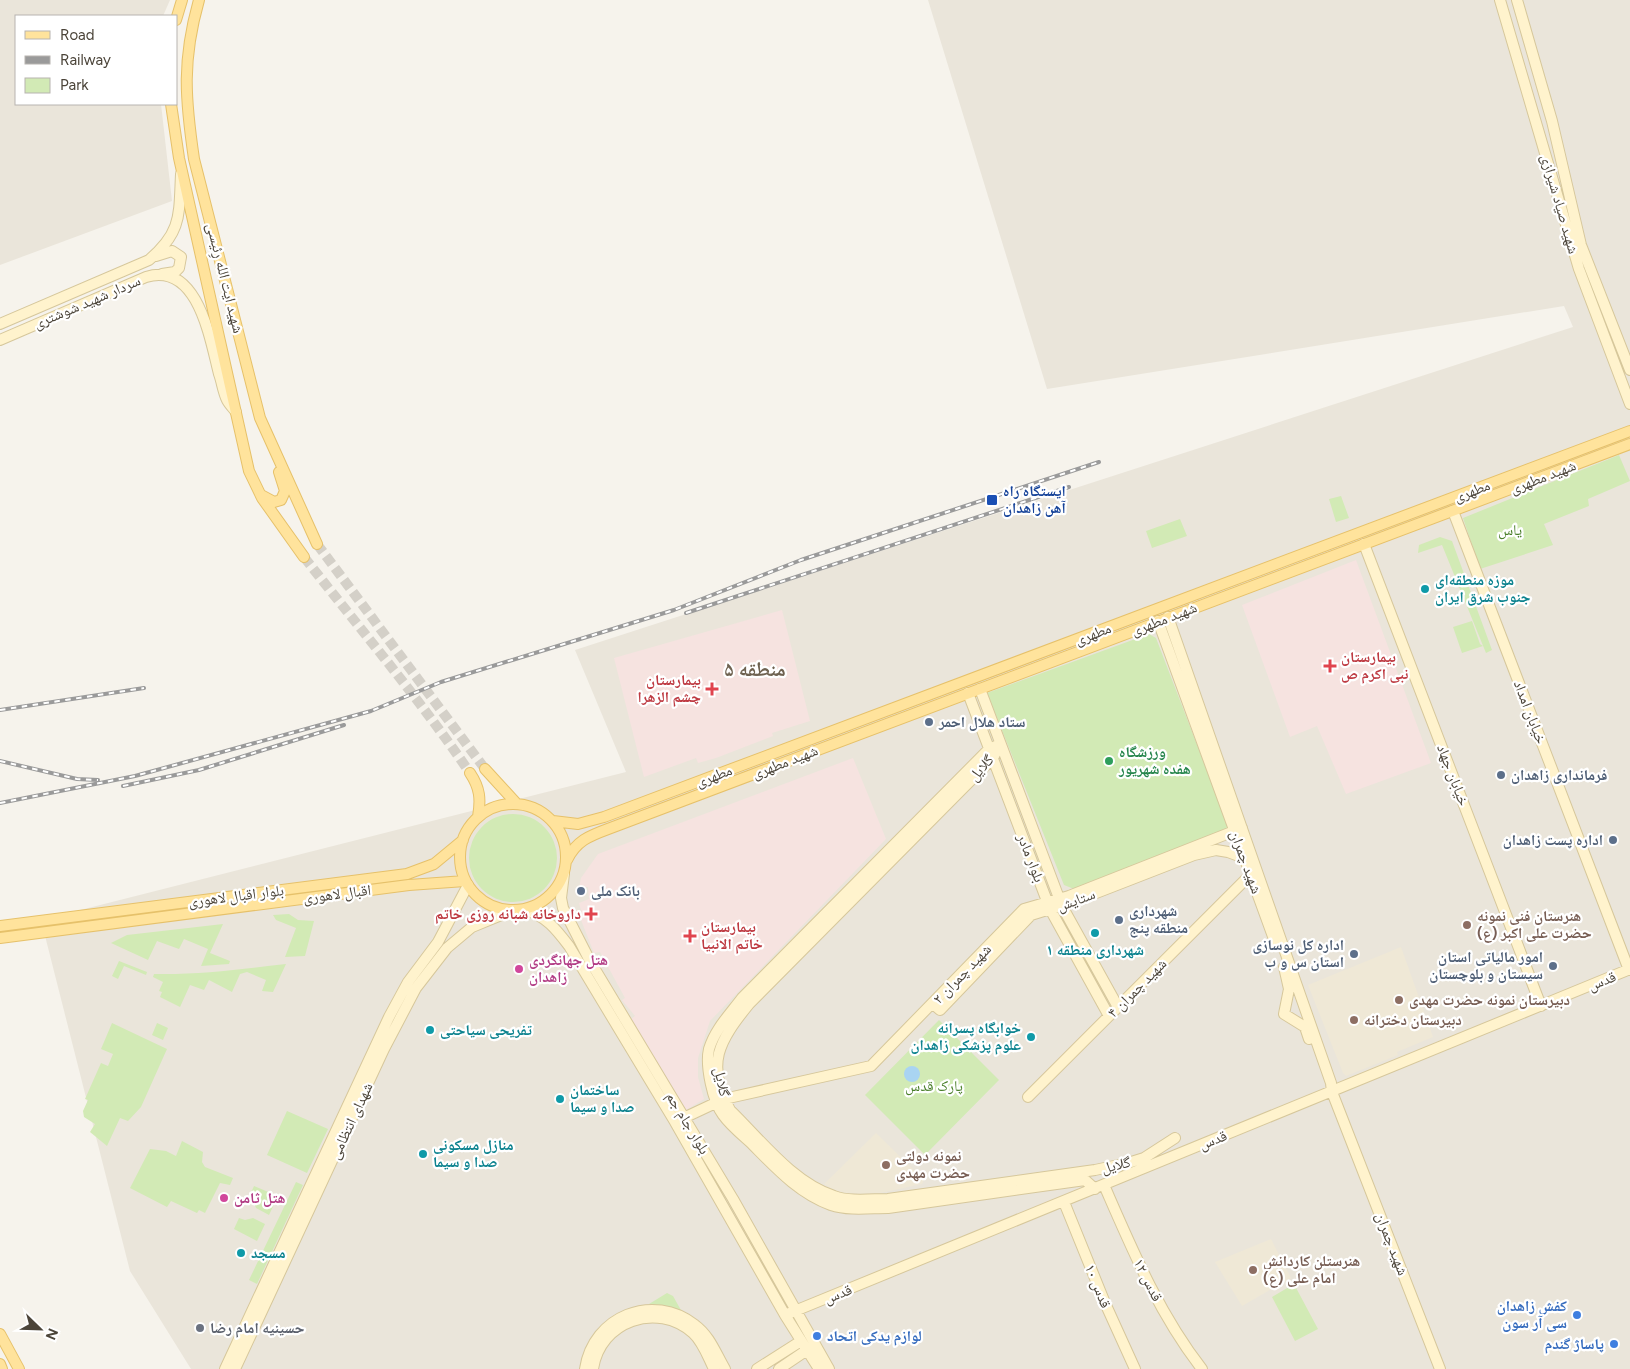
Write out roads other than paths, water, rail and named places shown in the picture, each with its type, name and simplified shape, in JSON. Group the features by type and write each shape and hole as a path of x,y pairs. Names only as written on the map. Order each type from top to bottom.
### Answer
{"main road":[{"path":"178,15 182,0"},
{"name":"شهید ایت الله رِئیسی","path":"199,0 186,59 188,120 194,159 266,434 284,469 317,544"},
{"name":"شهید ایت الله رِئیسی","path":"171,105 181,168 247,462 259,492 284,531 304,557"},
{"name":"مطهری","path":"554,822 578,824 604,817 1630,432"},
{"path":"259,492 266,499 274,502 281,500 285,495 266,434"},
{"name":"شهید مطهری","path":"567,860 575,846 586,838 1630,444"},
{"path":"1452,499 1455,510"},
{"path":"970,680 980,689"},
{"path":"968,693 970,680"},
{"path":"485,769 517,804"},
{"path":"470,773 479,787 478,817"},
{"path":"503,804 517,804 530,806 543,812 554,822 564,840 567,860 564,874 558,886 549,897 538,905 525,910 511,911 497,908 484,902 466,883 461,868 462,840 478,817 503,804"},
{"name":"بلوار اقبال لاهوری","path":"0,926 408,874 434,864 462,840"},
{"name":"اقبال لاهوری","path":"0,938 409,885 466,883"},
{"path":"0,1334 19,1369"},
{"path":"0,1364 2,1369"}],"street":[{"name":"شهید صیاد شیرازی","path":"1500,0 1579,269 1630,404"},
{"name":"شهید صیاد شیرازی","path":"1517,0 1552,121 1581,245 1630,370"},
{"name":"سردار شهید شوشتری","path":"0,324 148,260 171,239 176,228 181,168"},
{"path":"148,260 172,251 181,257 182,262 175,272 154,275"},
{"name":"سردار شهید شوشتری","path":"0,340 61,312 154,275 175,279 189,289 194,296 214,353 226,399 237,413"},
{"name":"خیابان امداد","path":"1455,510 1630,969"},
{"name":"خیابان جهاد","path":"1364,544 1541,1006"},
{"name":"شهید چمران","path":"1168,617 1238,829 1244,858 1287,975 1289,989 1284,1014 1305,1027 1325,1085 1332,1092"},
{"name":"شهید چمران","path":"1158,621 1238,829 1331,1083 1332,1092 1440,1369"},
{"name":"بلوار مادر","path":"980,689 1061,902 1118,1007"},
{"name":"بلوار مادر","path":"968,693 1049,906 1109,1016"},
{"name":"گلایل","path":"1000,744 749,1004 726,1033 718,1052 720,1101 723,1116 786,1178 810,1196 833,1206 860,1209 888,1208 1086,1180 1100,1187"},
{"path":"1018,823 1027,813"},
{"path":"1061,902 1238,829"},
{"name":"ستایش","path":"936,1007 1031,915 1049,906 1194,855 1216,850 1244,858"},
{"name":"بلوار جام جم","path":"564,874 561,898 563,908 590,961 685,1117 829,1369"},
{"name":"شهید چمران ۴","path":"1028,1098 1246,879"},
{"name":"شهدای انتظامی","path":"235,1369 283,1256 380,1047 408,982 438,942 466,883"},
{"name":"بلوار جام جم","path":"525,910 536,913 548,921 569,946 675,1122 785,1315 818,1369"},
{"name":"شهدای انتظامی","path":"380,1047 416,988 447,948 472,927 511,911"},
{"name":"قدس","path":"785,1315 1630,969"},
{"name":"شهید چمران ۲","path":"675,1122 720,1101 871,1066 936,1007"},
{"name":"گلایل","path":"720,1101 792,1171 818,1189 836,1197 861,1200 888,1199 1095,1170 1144,1158 1175,1138"},
{"name":"قدس ۱۲","path":"1100,1187 1146,1279 1184,1345 1202,1369"},
{"name":"قدس ۱۰","path":"1064,1202 1105,1303 1135,1369"},
{"name":"شهدای انتظامی","path":"225,1369 283,1256"},
{"path":"585,1369 593,1344 608,1325 630,1312 667,1318 689,1325 706,1334 724,1369"},
{"path":"593,1369 599,1348 613,1331 643,1313"},
{"path":"689,1325 700,1340 714,1369"},
{"path":"757,1369 801,1341"},
{"path":"779,1369 807,1350"}],"water":[{"path":"912,1066 920,1074 912,1082 904,1074"}],"tunnel":[{"path":"317,544 485,769"},
{"path":"304,557 410,691 470,773"}],"railway":[{"path":"0,803 135,776 371,711 441,682 674,610 801,560 1099,462"},
{"path":"686,613 1069,487"},
{"path":"0,710 144,688"},
{"path":"123,786 199,770 344,725"},
{"path":"0,761 77,779 98,780"}],"place":[{"name":"ایستگاه راه آهن زاهدان","path":"992,500"},
{"name":"موزه منطقه‌ای جنوب شرق ایران","path":"1425,589"},
{"name":"بیمارستان نبی اکرم ص","path":"1330,666"},
{"name":"بیمارستان چشم الزهرا","path":"712,689"},
{"name":"ستاد هلال احمر","path":"929,722"},
{"name":"ورزشگاه هفده شهریور","path":"1109,761"},
{"name":"فرمانداری زاهدان","path":"1501,775"},
{"name":"اداره پست زاهدان","path":"1613,840"},
{"name":"بانک ملی","path":"581,891"},
{"name":"داروخانه شبانه روزی خاتم","path":"591,914"},
{"name":"شهرداری منطقه پنج","path":"1119,920"},
{"name":"هنرستان فنی نمونه حضرت علی اکبر (ع)","path":"1467,925"},
{"name":"شهرداری منطقه ۱","path":"1095,933"},
{"name":"بیمارستان خاتم الانبیا","path":"690,936"},
{"name":"اداره کل نوسازی استان س و ب","path":"1354,954"},
{"name":"امور مالیاتی استان سیستان و بلوچستان","path":"1553,966"},
{"name":"هتل جهانگردی زاهدان","path":"519,969"},
{"name":"دبیرستان نمونه حضرت مهدی","path":"1399,1000"},
{"name":"دبیرستان دخترانه","path":"1354,1020"},
{"name":"تفریحی سیاحتی","path":"430,1030"},
{"name":"خوابگاه پسرانه علوم پزشکی زاهدان","path":"1031,1037"},
{"name":"ساختمان صدا و سیما","path":"560,1099"},
{"name":"منازل مسکونی صدا و سیما","path":"423,1154"},
{"name":"نمونه دولتی حضرت مهدی","path":"886,1165"},
{"name":"هتل ثامن","path":"224,1198"},
{"name":"مسجد","path":"241,1253"},
{"name":"هنرستلن کاردانش امام علی (ع)","path":"1253,1270"},
{"name":"کفش زاهدان سی آر سون","path":"1577,1315"},
{"name":"حسینیه امام رضا","path":"200,1328"},
{"name":"لوازم یدکی اتحاد","path":"817,1336"},
{"name":"پاساژ گندم","path":"1614,1344"}],"district":[{"name":"منطقه ۵","path":"755,669"}],"park label":[{"name":"یاس","path":"1510,530"},
{"name":"پارک قدس","path":"934,1086"}]}
